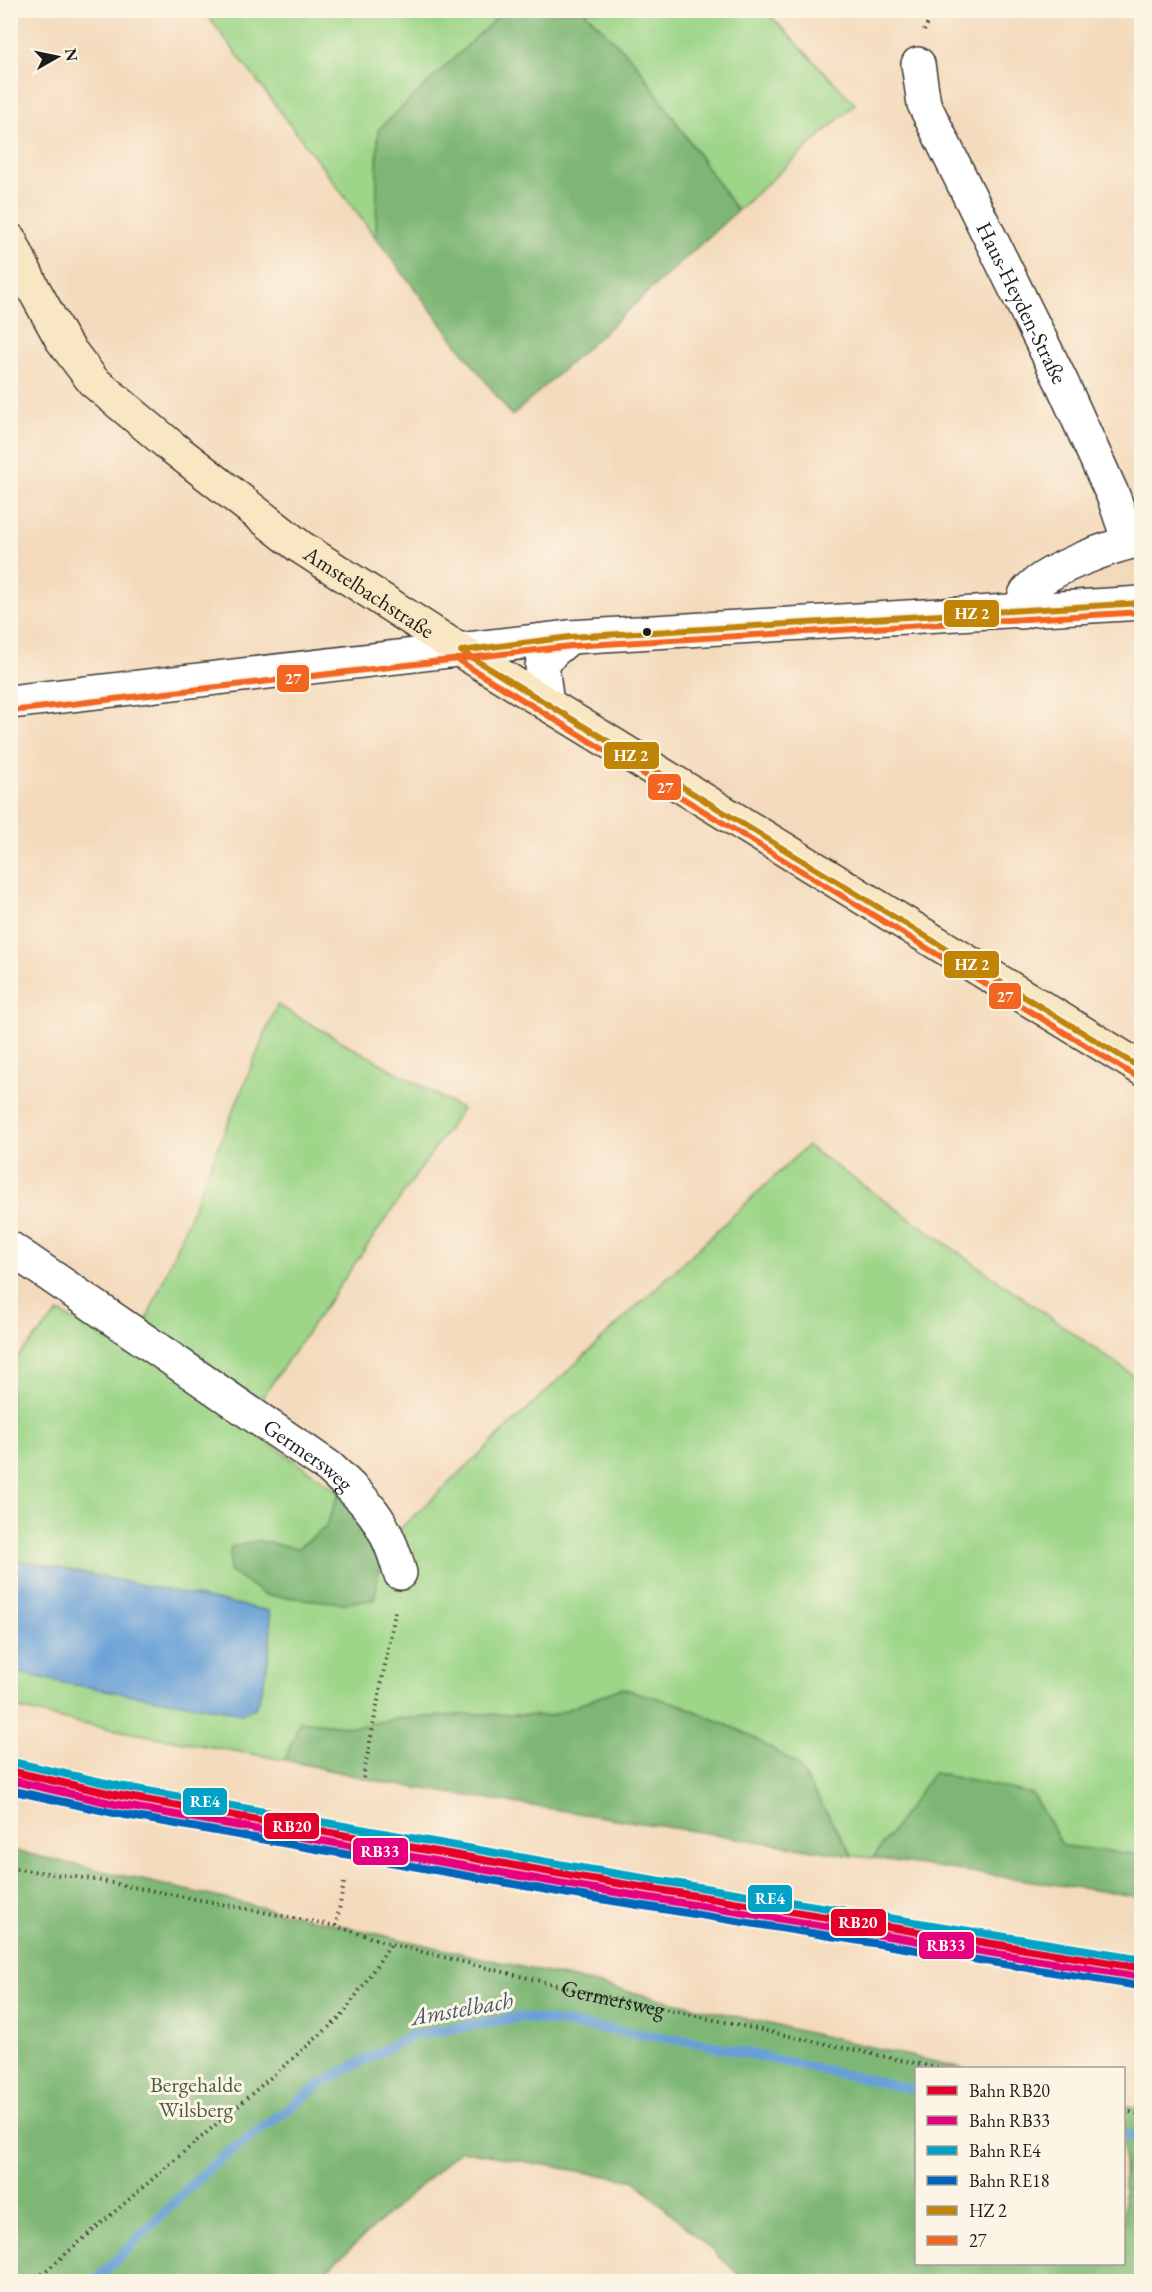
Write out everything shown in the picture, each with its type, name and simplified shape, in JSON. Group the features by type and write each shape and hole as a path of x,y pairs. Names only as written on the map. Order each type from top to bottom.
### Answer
{"street":[{"name":"Haus-Heyden-Straße","path":"918,64 924,104 1062,383 1135,541 1085,557 1047,577 1026,594 1022,612"},
{"name":"Amstelbachstraße","path":"10,240 62,340 93,381 172,447 299,546 460,651 1142,1069"},
{"path":"10,702 570,638 1142,603"},
{"path":"547,704 542,666 551,653 570,638"},
{"name":"Germersweg","path":"10,1248 329,1467 365,1500 391,1540 400,1573"}],"path":[{"path":"363,1778 400,1573"},
{"name":"Germersweg","path":"10,1868 91,1879 336,1926 391,1944 580,1991 933,2067"},
{"path":"336,1926 344,1883"},
{"path":"33,2282 342,2016 391,1944"},
{"path":"1125,2111 1142,2114"}],"green space":[{"path":"505,10 584,11 635,62 737,211 512,416 376,238 378,130"},
{"path":"204,11 505,11 378,130 376,238"},
{"path":"584,11 766,11 855,104 737,211 635,62"},
{"path":"277,1005 462,1109 243,1425 340,1492 325,1528 298,1548 258,1541 314,1598 342,1603 384,1544 807,1146 1141,1381 1141,1855 1063,1846 1032,1794 934,1773 873,1858 853,1856 796,1764 745,1733 679,1704 621,1688 551,1716 477,1714 395,1719 354,1727 300,1721 285,1760 83,1724 11,1707 10,1365 59,1312 132,1355"},
{"path":"340,1492 384,1544 374,1600 342,1603 265,1595 229,1571 231,1547 258,1541 298,1548 325,1528"},
{"path":"621,1688 679,1704 745,1733 797,1764 853,1856 386,1783 285,1760 300,1721 354,1727 395,1719 477,1714 551,1716"},
{"path":"933,1773 1032,1794 1063,1846 1141,1855 1141,1897 873,1858"},
{"name":"Bergehalde Wilsberg","path":"11,1850 958,2067 915,2067 915,2265 1125,2265 1125,2105 1141,2109 1141,2281 746,2281 635,2181 460,2150 314,2281 11,2281"}],"water":[{"path":"11,1558 269,1611 271,1633 268,1660 255,1708 243,1713 64,1683 11,1671"}],"waterway":[{"name":"Amstelbach","path":"94,2282 211,2166 328,2079 413,2035 521,2017 695,2042 915,2090"},
{"name":"Amstelbach","path":"1125,2134 1142,2138"}],"rail line":[{"name":"RE4","path":"12,1762 119,1786 575,1867 1142,1959"},
{"name":"RB20","path":"10,1771 117,1795 573,1876 1142,1968"},
{"name":"RB33","path":"10,1780 115,1804 571,1885 1141,1977"},
{"name":"RE18","path":"10,1790 114,1813 570,1894 1139,1986"}],"transit line":[{"path":"461,651 570,637 1142,603"},
{"name":"27","path":"11,711 571,646 1142,612"},
{"path":"461,651 1142,1069"},
{"name":"27","path":"456,659 1137,1077"}]}
